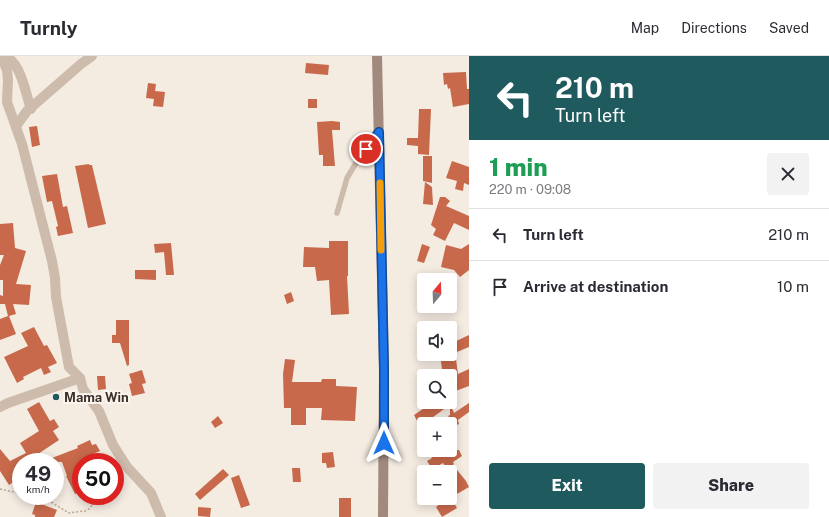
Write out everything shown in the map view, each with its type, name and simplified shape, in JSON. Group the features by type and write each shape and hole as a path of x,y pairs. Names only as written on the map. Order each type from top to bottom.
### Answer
{"main road":[{"path":"377,56 384,369 383,517"}],"street":[{"path":"1,56 7,70 7,102 22,144 52,261 56,297 69,367 80,378 83,389 99,410 114,445 127,466 151,493 161,517"},
{"path":"6,56 13,62 18,70 30,109"},
{"path":"16,126 30,109 92,56"},
{"path":"0,408 8,403 80,378"}],"lane":[{"path":"337,213 348,178 359,158 379,132"}],"path":[{"path":"0,489 12,492"},
{"path":"55,505 69,514 85,511 92,505"}],"building":[{"path":"306,63 329,65 328,75 305,73"},
{"path":"466,72 467,89 469,89 469,104 453,107 450,88 448,89 447,84 444,85 443,73"},
{"path":"148,83 156,84 155,91 165,92 163,107 153,106 154,99 146,98"},
{"path":"308,99 317,99 317,108 308,108"},
{"path":"419,109 431,109 429,155 418,154 418,146 407,145 407,138 418,138"},
{"path":"317,122 340,122 340,130 332,130 335,166 323,166 323,155 319,155"},
{"path":"37,126 40,145 32,147 29,127"},
{"path":"423,156 432,156 432,183 423,181"},
{"path":"452,161 469,167 469,185 464,183 463,191 455,189 457,181 446,178"},
{"path":"92,165 106,224 88,228 75,166"},
{"path":"57,174 63,207 67,206 73,233 58,236 56,227 58,226 52,201 47,202 42,176"},
{"path":"425,182 432,187 433,205 423,204"},
{"path":"440,197 445,197 450,201 446,206 469,216 469,230 454,223 445,241 433,235 436,229 431,225"},
{"path":"13,223 15,248 26,251 16,284 31,285 29,305 13,304 16,314 9,316 16,334 0,340 0,319 8,316 5,304 0,304 0,295 3,296 3,280 0,280 0,265 4,255 0,255 0,224"},
{"path":"329,241 348,241 347,276 349,314 331,315 329,280 317,281 315,267 303,267 304,247 329,248"},
{"path":"171,243 174,275 166,275 164,252 155,253 154,244"},
{"path":"422,244 430,247 424,263 417,261"},
{"path":"469,244 469,270 460,277 454,270 441,267 446,245 461,249"},
{"path":"135,270 156,270 156,280 135,279"},
{"path":"291,292 294,301 287,304 284,295"},
{"path":"116,320 129,320 129,365 127,366 120,343 112,343 112,335 116,335"},
{"path":"34,327 44,346 47,345 57,363 48,367 51,372 44,375 41,368 23,377 24,379 17,383 4,357 28,346 21,333"},
{"path":"469,335 469,347 457,352 457,341"},
{"path":"285,359 295,360 292,382 321,382 322,379 336,379 336,386 357,387 355,421 321,420 322,408 306,408 306,425 291,425 291,408 284,408 283,374"},
{"path":"441,361 456,361 458,374 469,369 469,386 457,390 457,369 442,369"},
{"path":"142,370 146,383 142,384 145,393 132,396 129,384 132,383 129,374"},
{"path":"97,376 105,376 106,389 98,390"},
{"path":"39,402 50,421 54,419 59,427 53,431 59,440 40,453 26,453 20,443 39,431 27,409"},
{"path":"469,403 469,412 458,420 459,424 457,425 457,417 448,416 450,415 450,409 452,409 454,413"},
{"path":"423,409 444,409 433,417 417,417 417,421 414,415"},
{"path":"218,416 223,423 215,428 211,422"},
{"path":"90,440 92,445 96,444 100,451 95,453 72,453 72,488 66,476 64,468 64,453 78,448 77,446"},
{"path":"0,449 10,461 12,460 12,483 9,485 0,471"},
{"path":"457,450 459,450 462,456 453,462 453,465 445,465 443,463 439,465 430,465 427,461 432,458 457,457"},
{"path":"333,452 335,467 327,468 326,463 322,463 322,453"},
{"path":"292,468 300,468 301,482 293,482"},
{"path":"223,469 229,475 200,500 195,494"},
{"path":"457,470 466,481 469,487 457,494"},
{"path":"239,475 250,505 241,508 231,478"},
{"path":"339,498 351,498 351,517 339,517"},
{"path":"35,505 44,505 57,510 54,517 35,517 35,515 32,514"},
{"path":"438,505 455,505 457,508 442,517 436,507"},
{"path":"198,507 211,508 210,517 198,516"}],"slow traffic":[{"path":"380,183 381,250"}],"place":[{"name":"Mama Win","path":"56,397"}],"route":[{"path":"366,149 379,132 384,443"}]}
